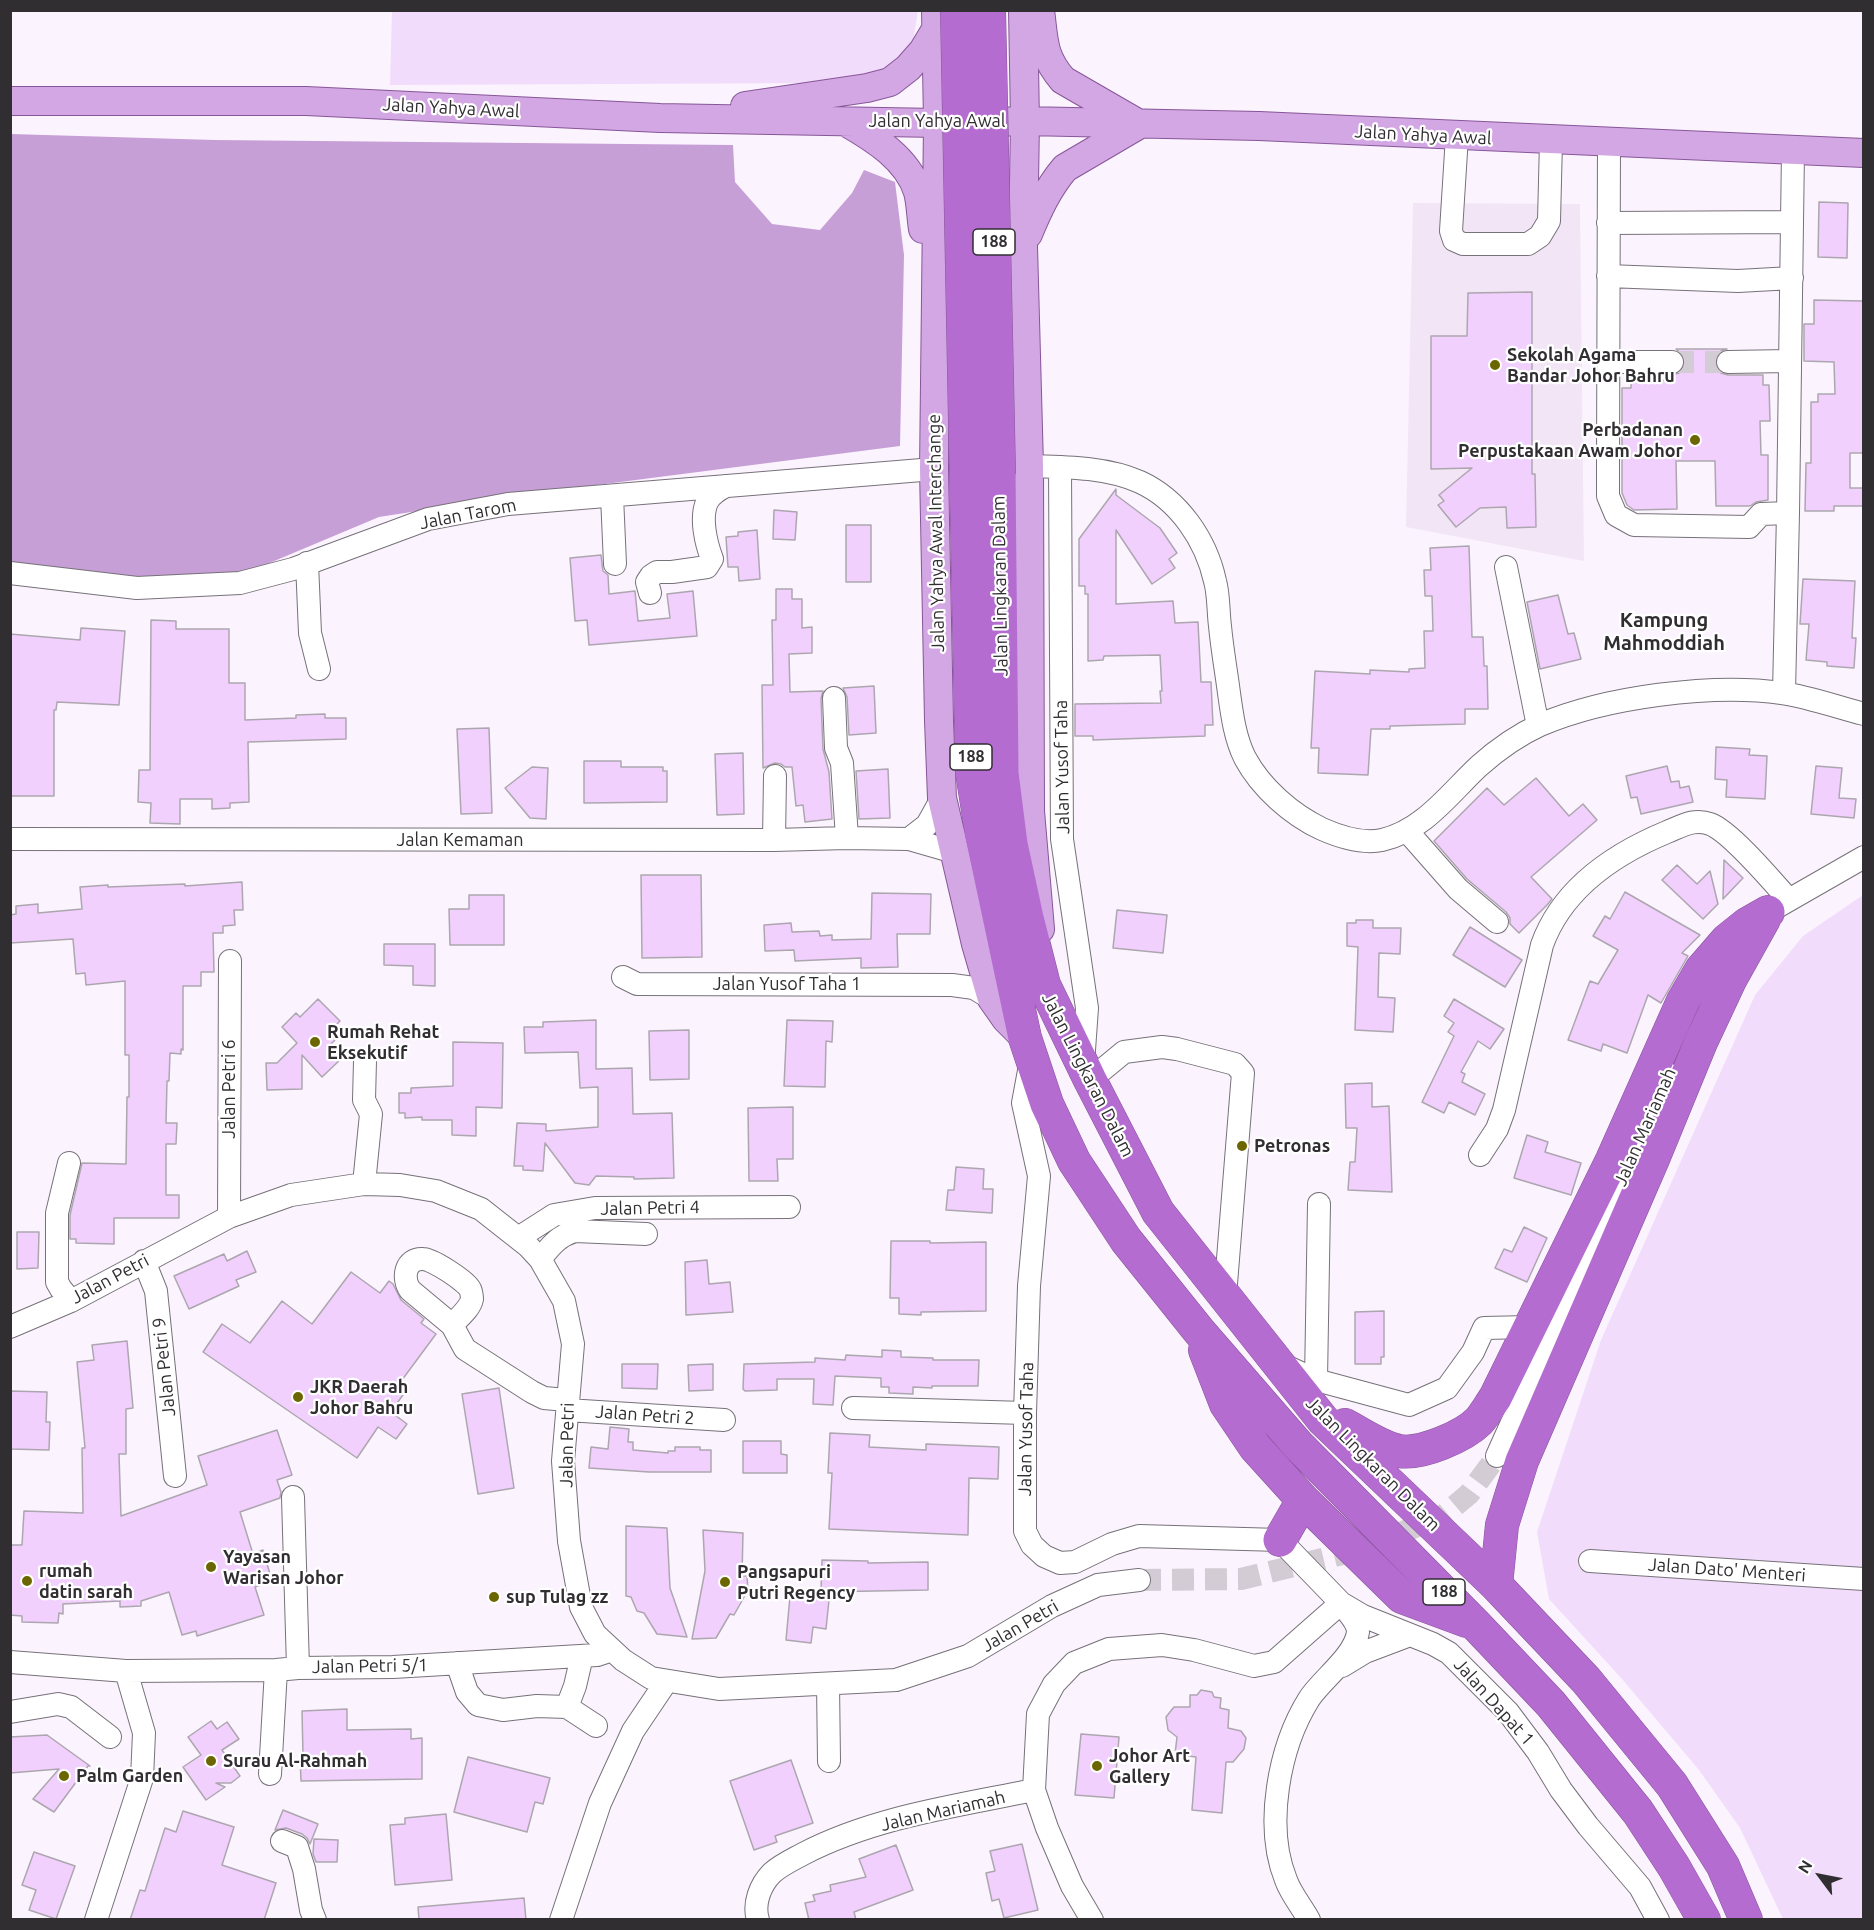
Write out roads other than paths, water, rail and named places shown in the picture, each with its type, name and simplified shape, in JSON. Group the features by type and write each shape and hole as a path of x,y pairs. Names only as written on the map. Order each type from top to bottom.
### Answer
{"highway":[{"name":"Jalan Lingkaran Dalam","path":"989,10 1014,470 1002,773 1011,844 1044,985 1086,1073 1158,1212 1276,1361 1314,1394 1323,1420 1496,1585 1586,1680 1672,1785 1723,1866 1746,1920"},
{"name":"Jalan Lingkaran Dalam","path":"944,16 966,472 972,772 982,836 1028,1047 1047,1104 1074,1161 1126,1240 1199,1331 1298,1445 1551,1704 1638,1812 1674,1867 1704,1920"},
{"path":"1314,1394 1378,1443 1400,1451 1436,1446 1479,1421 1495,1398 1612,1160 1683,1001 1701,970 1727,940 1747,924 1778,906"},
{"path":"1496,1585 1502,1525 1522,1461 1653,1159 1701,1042 1730,981 1778,906"},
{"path":"1199,1331 1226,1404 1255,1447 1303,1500 1402,1598 1476,1625"},
{"path":"1280,1540 1303,1500"}],"main road":[{"path":"1014,470 1024,195 1023,10"},
{"path":"1023,246 1039,207 1065,168 1140,124 1063,80 1045,50 1040,10"},
{"path":"660,118 867,88 891,82 923,51 944,16"},
{"name":"Jalan Yahya Awal Interchange","path":"944,16 938,123 934,469 938,709 942,798 976,944 992,999 1028,1047"},
{"name":"Jalan Yahya Awal","path":"10,100 306,101 660,118 938,123 1024,121 1259,126 1551,141 1863,153"},
{"path":"845,121 892,154 909,173 918,191 935,311"},
{"path":"937,211 946,191 956,180 971,172 986,169 1004,173 1014,179 1024,195"}],"street":[{"path":"1457,136 1451,231 1454,240 1463,244 1528,244 1540,236 1549,221 1551,141"},
{"path":"1609,142 1608,496 1616,515 1634,525 1749,527 1761,514 1788,513"},
{"path":"1784,693 1793,150"},
{"path":"1608,223 1792,222"},
{"path":"1608,276 1738,282 1792,278"},
{"path":"1728,362 1790,361"},
{"path":"1608,362 1672,362"},
{"path":"1014,470 1060,467 1111,473 1140,482 1167,499 1184,517 1200,538 1215,581 1233,723 1245,758 1265,786 1290,809 1322,828 1355,840 1381,840 1407,831 1439,806 1507,743 1538,726 1580,711 1643,698 1734,689 1784,693 1863,714"},
{"name":"Jalan Yusof Taha","path":"1060,467 1062,839 1087,1008 1086,1073"},
{"name":"Jalan Tarom","path":"10,573 137,588 240,583 293,569 307,573 428,519 508,504 613,509 726,486 934,469"},
{"path":"650,593 647,582 657,572 707,567 712,559 707,547 704,520 707,502 714,492 726,486"},
{"path":"613,509 615,564"},
{"path":"1506,567 1538,726"},
{"path":"307,573 312,642 320,669"},
{"path":"834,698 836,748 842,763 847,838"},
{"path":"774,840 775,776"},
{"path":"909,839 927,825 942,798"},
{"path":"1480,1155 1497,1129 1504,1110 1542,945 1549,925 1577,889 1602,868 1644,842 1691,822 1700,822 1713,825 1729,838 1778,906"},
{"path":"1407,831 1458,890 1497,922"},
{"name":"Jalan Kemaman","path":"10,839 774,840 847,838 909,839 954,852"},
{"name":"Jalan Mariamah","path":"1497,1456 1702,997 1725,962 1778,906 1863,857"},
{"path":"952,985 966,967 976,944"},
{"name":"Jalan Petri 6","path":"229,1217 230,961"},
{"name":"Jalan Yusof Taha 1","path":"623,977 637,984 952,985 974,988 992,999"},
{"name":"Jalan Yusof Taha","path":"1028,1047 1023,1103 1039,1176 1029,1286 1025,1413 1025,1531 1032,1545 1044,1556 1060,1563 1075,1562 1112,1544 1139,1536 1280,1540"},
{"path":"1086,1073 1124,1052 1162,1047 1235,1064 1243,1073 1225,1296"},
{"path":"364,1184 371,1114 364,1100 365,1062"},
{"path":"69,1163 57,1213 57,1282 71,1301"},
{"name":"Jalan Petri","path":"10,1327 71,1301 229,1217 291,1195 364,1184 400,1185 435,1191 481,1209 518,1238 540,1259 564,1301 573,1344 563,1461 568,1530 581,1607 595,1634 623,1660 651,1678 718,1689 896,1680 968,1656 1052,1606 1098,1585 1139,1580"},
{"path":"1319,1204 1314,1394 1410,1405 1447,1388 1473,1352 1484,1328 1530,1327"},
{"name":"Jalan Petri 4","path":"518,1238 554,1215 595,1208 789,1206"},
{"path":"540,1259 554,1242 564,1234 575,1231 646,1234"},
{"name":"Jalan Petri 9","path":"144,1261 156,1291 175,1476"},
{"name":"Jalan Petri 2","path":"452,1325 465,1349 544,1398 567,1405 724,1420"},
{"path":"853,1408 1025,1413"},
{"path":"270,1774 287,1669 293,1497"},
{"name":"Jalan Dapat 1","path":"1280,1540 1341,1603 1364,1616 1433,1644 1449,1653 1508,1712 1581,1817 1641,1887 1658,1920"},
{"name":"Jalan Dato' Menteri","path":"1590,1561 1863,1579"},
{"path":"1092,1920 1072,1886 1047,1828 1034,1790 1038,1714 1054,1684 1074,1663 1109,1649 1162,1645 1194,1650 1254,1666 1274,1662 1341,1603 1355,1622 1358,1632 1352,1646 1336,1670 1310,1698 1294,1730 1278,1789 1277,1852 1286,1882 1310,1920"},
{"path":"1336,1670 1365,1652 1410,1635"},
{"name":"Jalan Petri 5/1","path":"126,1671 393,1667 597,1655 612,1650"},
{"path":"567,1707 582,1656"},
{"path":"10,1662 126,1671 144,1733 142,1778 96,1920"},
{"path":"457,1663 466,1692 478,1705 503,1710 537,1706 567,1707 596,1726"},
{"path":"561,1920 600,1803 633,1731 666,1682"},
{"path":"828,1684 829,1761"},
{"path":"10,1712 58,1704 71,1707 110,1737"},
{"name":"Jalan Mariamah","path":"758,1920 757,1900 771,1874 784,1864 830,1840 914,1815 1034,1790"},
{"path":"282,1841 297,1848 315,1920"}],"tunnel":[{"path":"1672,362 1728,362"},
{"path":"1139,1580 1241,1579 1359,1550 1444,1515 1469,1494 1497,1456"}],"place":[{"name":"Sekolah Agama Bandar Johor Bahru","path":"1495,365"},
{"name":"Perbadanan Perpustakaan Awam Johor","path":"1695,440"},
{"name":"Rumah Rehat Eksekutif","path":"315,1042"},
{"name":"Petronas","path":"1242,1146"},
{"name":"JKR Daerah Johor Bahru","path":"298,1397"},
{"name":"Yayasan Warisan Johor","path":"211,1567"},
{"name":"rumah datin sarah","path":"27,1581"},
{"name":"Pangsapuri Putri Regency","path":"725,1582"},
{"name":"sup Tulag zz","path":"494,1597"},
{"name":"Surau Al-Rahmah","path":"211,1761"},
{"name":"Johor Art Gallery","path":"1097,1766"},
{"name":"Palm Garden","path":"64,1776"}],"district":[{"name":"Kampung Mahmoddiah","path":"1664,632"}]}
